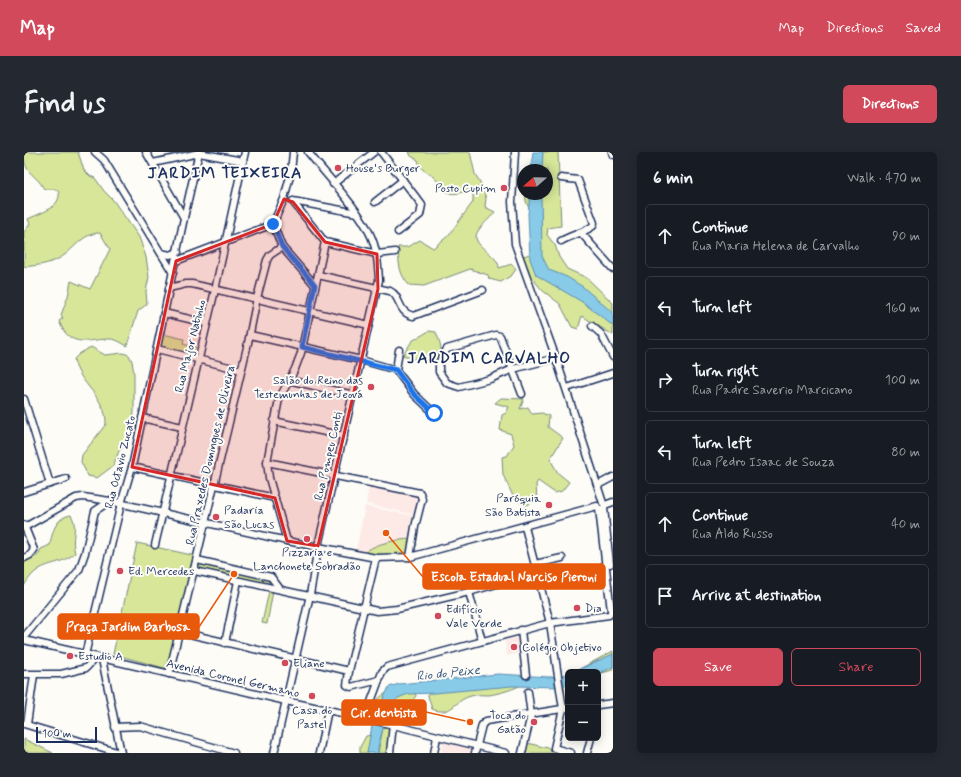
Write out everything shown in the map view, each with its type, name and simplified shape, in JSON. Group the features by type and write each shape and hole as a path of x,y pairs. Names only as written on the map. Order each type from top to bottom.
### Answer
{"street":[{"path":"95,152 104,160 173,273"},
{"path":"146,152 184,218"},
{"name":"Rua Major Natinho","path":"155,544 215,290 245,152"},
{"path":"293,152 291,172 284,198 273,224 282,247 315,285"},
{"name":"Rua Pompeu Conti","path":"274,753 310,595 318,546 378,289 377,254 370,234 357,213 308,152"},
{"path":"381,152 422,204 420,215 398,232"},
{"path":"367,718 382,672 387,667 550,623 612,616 599,488 567,388 515,244 512,202 515,152"},
{"path":"153,163 199,153 243,161"},
{"name":"Rua Octavio Zucato","path":"85,655 121,504 132,467 199,153"},
{"path":"333,184 372,153"},
{"path":"561,178 578,180 594,221 593,226 582,234 572,235 561,241"},
{"path":"375,202 403,180"},
{"path":"284,198 293,202 357,213"},
{"path":"293,202 325,242 377,254 395,252"},
{"path":"176,261 273,224"},
{"path":"582,234 613,269"},
{"path":"287,541 267,462 279,399 295,369 302,347 325,242"},
{"name":"Rua Praxedes Domingues de Oliveira","path":"169,674 181,632 205,522 215,485 267,260 270,255 282,247"},
{"path":"161,253 170,255 178,252"},
{"path":"318,275 394,293 406,314 413,316 483,290"},
{"path":"169,288 192,284 369,325"},
{"path":"164,313 206,323"},
{"path":"592,326 601,334 613,357"},
{"path":"250,334 361,360 396,370 414,394 434,413"},
{"path":"522,394 513,369 501,338 496,335 447,349 438,365 439,372 447,383 459,387 490,379 513,369 556,358"},
{"path":"156,349 242,370"},
{"path":"396,370 399,350"},
{"path":"567,388 613,373"},
{"path":"288,380 354,395"},
{"path":"24,399 50,484"},
{"path":"142,418 182,427"},
{"path":"274,421 344,436"},
{"path":"267,462 420,493 422,499 414,527 410,557"},
{"path":"132,467 275,498"},
{"path":"599,488 613,477"},
{"path":"24,492 66,480"},
{"path":"24,558 32,553 33,547 25,526 70,501 83,497 110,501 287,541 376,558 410,557 613,502"},
{"path":"24,638 79,570 85,553 95,511 92,502 83,497"},
{"path":"95,511 110,501"},
{"path":"601,506 613,599"},
{"path":"525,527 550,623 560,691 565,706"},
{"path":"376,558 347,682 351,687 379,680"},
{"path":"535,564 562,558"},
{"path":"197,560 271,577 277,586"},
{"path":"195,570 238,581 277,586 364,609 377,611 397,609 469,592 537,572"},
{"path":"225,643 238,581"},
{"path":"469,592 482,641"},
{"path":"521,630 526,674"},
{"path":"181,632 349,670"},
{"name":"Avenida Coronel Germano","path":"24,638 85,655 367,718 437,737 506,753"},
{"path":"24,674 61,674 86,668 99,658 121,753 105,751 26,724 34,675"},
{"path":"522,753 531,715 528,692"},
{"path":"601,705 613,703"},
{"path":"476,753 483,723 565,709"},
{"path":"319,753 328,710"},
{"path":"565,713 555,748 571,753"},
{"path":"390,753 392,724"},
{"path":"115,727 140,726 234,753"},
{"path":"434,753 437,737"},
{"path":"586,753 590,741"}],"highlighted area":[{"path":"284,199 293,202 325,242 377,254 378,289 318,546 287,541 275,498 132,467 176,261 273,224"}],"shaded area":[{"path":"170,319 199,327 201,329 198,348 183,344 184,339 163,334 166,321"},
{"path":"369,485 418,494 419,500 415,515 366,504"},
{"path":"365,506 415,516 408,552 389,556 356,550"},
{"name":"Colégio Objetivo","path":"520,636 522,652 507,656 505,641"},
{"path":"444,740 476,747 474,753 441,753"}],"green space":[{"path":"24,152 78,152 84,170 90,176 95,178 104,191 113,200 139,237 146,257 149,277 146,291 147,304 138,311 127,346 112,339 80,341 74,339 63,330 59,321 63,318 61,315 68,296 71,281 90,289 110,249 100,233 83,239 60,258 51,262 24,267 24,232 30,224 28,219 53,206 59,198 59,192 55,189 44,189 28,170 24,160"},
{"path":"409,152 470,152 475,174 480,182 486,198 485,207 495,212 478,231 476,236 477,241 494,258 498,263 499,268 512,264 516,269 512,275 501,282 489,279 488,275 470,269 424,286 409,285 405,281 401,272 398,247 407,247 420,240 433,248 448,236 473,202 473,195 470,190 455,194 447,192 437,180 420,166 418,160 411,156"},
{"path":"543,152 558,152 561,226 548,228 547,235 555,245 559,257 567,269 587,278 613,303 613,316 582,302 613,325 613,335 582,316 578,329 572,327 560,304 542,290 533,279 530,278 522,260 523,256 529,254 537,246 541,214 534,215 527,205 526,200 553,200 553,164 541,164"},
{"path":"429,331 436,332 440,344 441,352 437,358 433,361 420,357 413,359 403,355 412,341"},
{"path":"163,334 184,339 183,344 198,348 196,357 160,348"},
{"path":"91,347 105,355 123,353 129,355 132,361 134,374 134,413 128,442 119,451 113,466 97,478 88,476 81,462 82,455 106,424 105,414 97,398 81,376 74,359 79,354"},
{"path":"501,398 524,399 520,409 528,407 532,414 542,413 549,416 548,427 563,438 550,459 558,473 569,482 562,491 555,493 538,481 536,484 537,500 525,506 514,498 503,475 502,457 507,456 514,445 511,434 500,430 502,415 506,413 509,407 495,403"},
{"path":"71,515 74,524 73,542 75,553 61,561 42,567 30,577 24,586 24,563 38,555 41,549 50,545 52,535 58,522 66,516"},
{"path":"414,539 417,544 408,554 387,558 365,557 365,553 381,544"},
{"path":"137,543 196,556 168,669 113,654"},
{"path":"200,562 269,579 267,585 198,570"},
{"path":"269,591 273,591 267,624 262,623"},
{"path":"613,651 613,670 601,673 601,669 580,669"},
{"path":"525,683 498,693 465,698 453,707 444,711 432,709 428,696 429,691"},
{"path":"402,687 414,689 416,696 410,703 397,712 387,715 377,716 371,713 379,698 386,693"},
{"path":"389,726 391,753 378,753 383,728"},
{"path":"373,735 371,753 360,753 360,747 366,736"},
{"path":"24,739 53,753 29,753 24,750"},
{"path":"527,743 569,753 525,753"}],"water":[{"path":"533,152 543,152 542,164 532,164"},
{"path":"529,200 541,200 542,256 549,270 567,277 583,287 613,313 613,326 584,303 536,275 530,259 528,214"},
{"path":"613,654 613,667 601,673 601,669 580,669"},
{"path":"498,674 550,677 565,674 565,686 560,687 512,686 408,694 398,698 393,703 386,717 378,747 378,753 367,753 373,720 389,687 399,684"}],"place":[{"name":"House's Burger","path":"338,168"},
{"name":"Posto Cupim","path":"504,188"},
{"name":"Salão do Reino das Testemunhas de Jeová","path":"371,387"},
{"name":"Paróquia São Batista","path":"549,505"},
{"name":"Padaria São Lucas","path":"216,517"},
{"name":"Escola Estadual Narciso Pieroni","path":"386,533"},
{"name":"Pizzaria e Lanchonete Sobradão","path":"307,539"},
{"name":"Ed. Mercedes","path":"120,571"},
{"name":"Praça Jardim Barbosa","path":"234,574"},
{"name":"Dia","path":"577,608"},
{"name":"Edifício Vale Verde","path":"438,616"},
{"name":"Colégio Objetivo","path":"514,647"},
{"name":"Estudio A","path":"70,656"},
{"name":"Eliane","path":"285,663"},
{"name":"Casa do Pastel","path":"312,696"},
{"name":"Cir. dentista","path":"470,722"},
{"name":"Toca do Gatão","path":"534,722"}],"district":[{"name":"JARDIM TEIXEIRA","path":"225,172"},
{"name":"JARDIM CARVALHO","path":"489,357"}],"route":[{"path":"273,224 282,247 315,285 302,347 361,360 396,370 414,394 434,413"}],"water label":[{"name":"Rio do Peixe","path":"448,672"}]}
